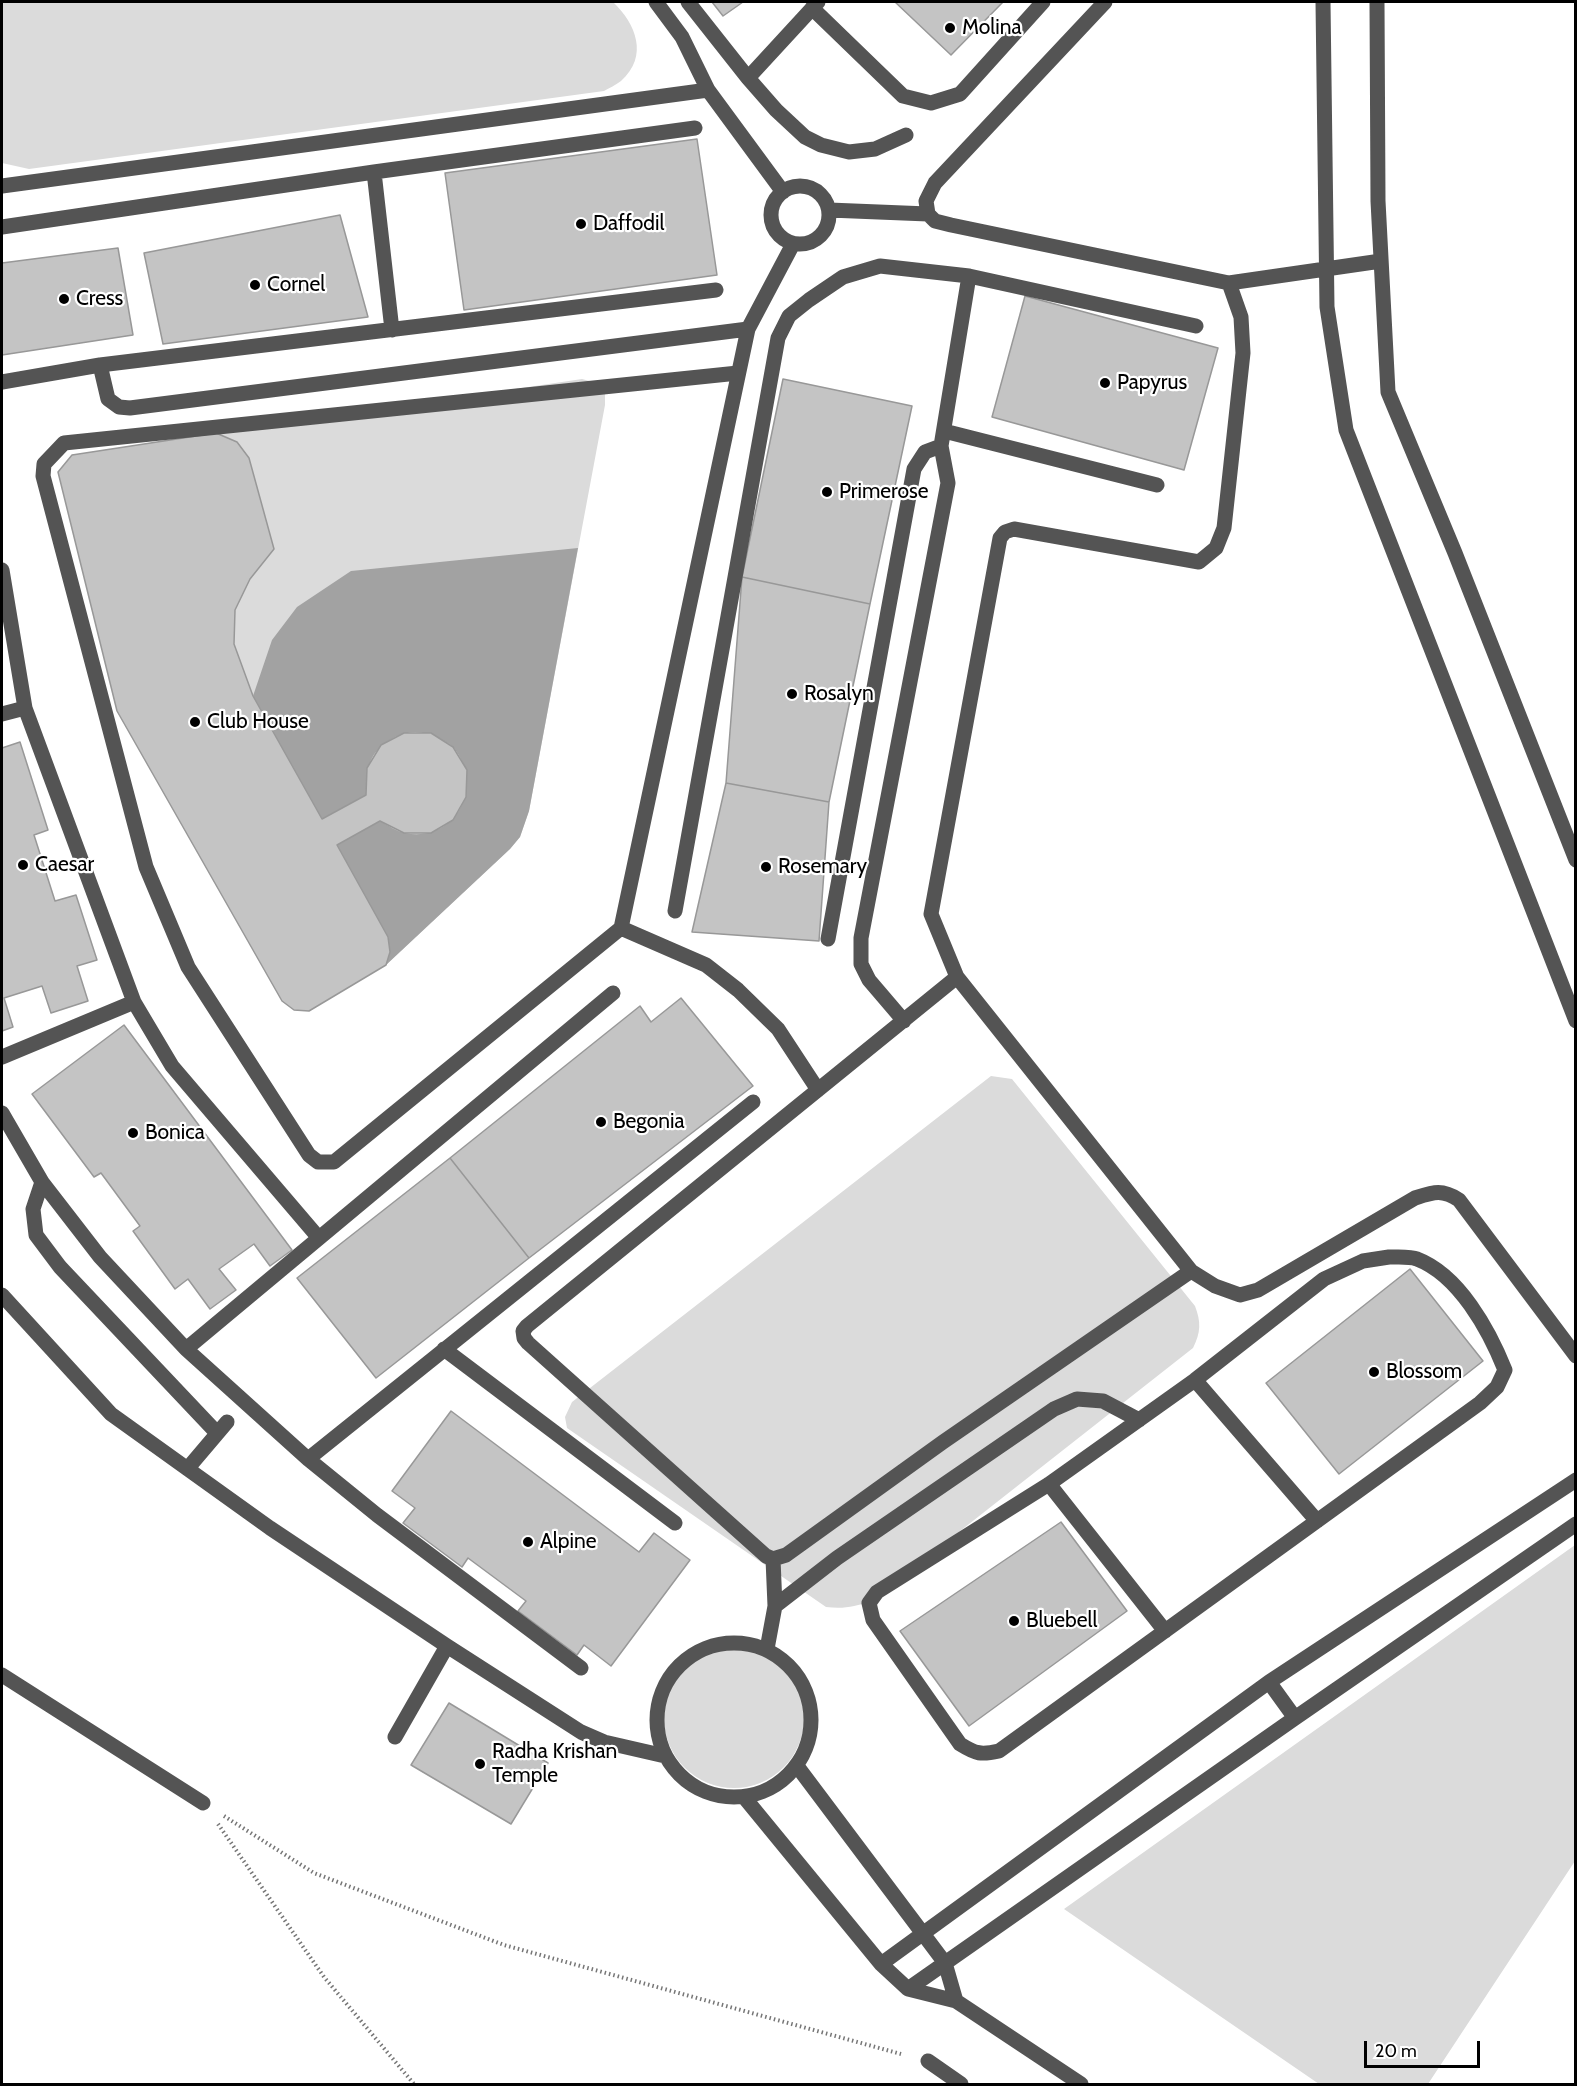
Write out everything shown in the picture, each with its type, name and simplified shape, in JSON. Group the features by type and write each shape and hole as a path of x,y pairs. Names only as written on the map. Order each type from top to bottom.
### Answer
{"street":[{"path":"657,2 682,37 708,90 783,192"},
{"path":"688,2 748,78 792,126 805,136 821,145 849,152 875,150 906,135"},
{"path":"748,78 815,5 903,96 932,103 960,94 1043,2"},
{"path":"928,214 927,201 935,183 1105,2"},
{"path":"1323,2 1327,308 1346,430 1575,1021"},
{"path":"1377,2 1377,201 1388,392 1455,553 1575,860"},
{"path":"2,186 708,90"},
{"path":"2,227 374,172 695,128"},
{"path":"374,172 392,330"},
{"path":"801,186 820,193 829,210 826,230 820,237 803,245 793,244 778,234 771,217 772,208 776,199 783,192 791,187 801,186"},
{"path":"829,210 928,214 936,221 951,225 1229,283 1381,261"},
{"path":"738,373 64,443 44,464 43,476 146,867 188,967 309,1155 318,1162 334,1162 621,928 748,329 793,244"},
{"path":"675,911 778,338 789,316 843,277 880,266 969,276 1196,326"},
{"path":"904,1021 869,980 861,964 861,938 948,483 943,438 969,276"},
{"path":"1229,283 1241,317 1243,353 1224,528 1216,548 1199,562 1014,529 1005,532 1000,537 931,914 957,977 1191,1271 1215,1286 1240,1295 1257,1290 1415,1198 1430,1193 1446,1192 1459,1200 1575,1356"},
{"path":"2,382 100,365 716,290"},
{"path":"100,365 108,399 120,407 130,408 748,329"},
{"path":"943,438 1157,485"},
{"path":"828,939 914,469 925,452 943,438"},
{"path":"2,570 25,708 134,1002 172,1066 318,1237"},
{"path":"2,714 25,708"},
{"path":"621,928 706,965 738,990 778,1029 818,1090"},
{"path":"957,977 527,1326 523,1331 524,1338 738,1534 773,1559 786,1555 943,1442 1191,1271"},
{"path":"186,1349 613,993"},
{"path":"2,1057 134,1002"},
{"path":"308,1459 753,1102"},
{"path":"2,1113 42,1182 100,1257 186,1349 308,1459 377,1515 581,1668"},
{"path":"42,1182 33,1209 36,1235 60,1267 222,1428 188,1468"},
{"path":"1389,1257 1416,1258 1456,1285 1495,1346 1505,1370 1497,1387 1480,1403 999,1751 983,1755 971,1751 960,1744 873,1620 869,1603 877,1592 1049,1484 1139,1419 1195,1380 1324,1279 1363,1261 1389,1257"},
{"path":"2,1295 111,1414 270,1528 581,1732 604,1742 665,1756"},
{"path":"444,1350 675,1523"},
{"path":"1195,1380 1317,1521"},
{"path":"775,1606 837,1558 1054,1409 1077,1400 1103,1401 1139,1419"},
{"path":"881,1965 1269,1682 1575,1480"},
{"path":"1049,1484 1165,1631"},
{"path":"908,1989 1575,1524"},
{"path":"767,1649 775,1606 773,1559"},
{"path":"742,1642 767,1649 786,1663 801,1680 809,1701 812,1724 808,1746 797,1766 782,1781 764,1791 744,1797 720,1796 698,1789 679,1774 665,1756 658,1739 656,1722 660,1695 672,1672 692,1655 716,1645 742,1642"},
{"path":"395,1737 447,1646"},
{"path":"2,1675 203,1803"},
{"path":"1269,1682 1295,1718"},
{"path":"797,1766 945,1963 956,2001"},
{"path":"744,1797 881,1965 908,1989 956,2001 1081,2085"},
{"path":"928,2061 962,2085"}],"path":[{"path":"203,1803 314,1873 504,1945 928,2061"},
{"path":"203,1803 324,1977 414,2085"}],"shaded area":[{"path":"2,2 613,2 633,30 637,51 630,71 621,81 604,91 29,169 2,163"},
{"path":"582,379 597,383 605,390 605,405 529,811 520,837 386,965 309,1011 294,1010 282,1001 117,711 58,472 72,455"},
{"path":"578,548 529,811 520,837 386,965 390,952 388,937 337,845 380,821 405,833 423,834 451,821 460,809 465,795 466,779 463,763 453,747 434,736 417,732 400,735 379,748 374,754 368,768 366,795 322,819 253,696 272,640 297,607 351,571"},
{"path":"991,1076 1012,1079 1195,1306 1199,1322 1198,1337 1193,1348 871,1601 849,1607 826,1607 567,1428 565,1417 572,1402"},
{"path":"1575,1545 1575,1861 1428,2084 1319,2084 1064,1909"},
{"path":"734,1648 761,1653 784,1668 799,1691 804,1718 799,1745 784,1768 761,1783 734,1788 707,1783 684,1768 669,1745 664,1718 669,1691 684,1668 707,1653"}],"building":[{"path":"712,2 743,2 723,16"},
{"name":"Molina","path":"895,2 1003,2 951,55"},
{"name":"Daffodil","path":"697,139 717,275 464,310 445,173"},
{"name":"Cornel","path":"340,215 368,317 163,344 144,253"},
{"name":"Cress","path":"118,248 133,335 2,355 2,263"},
{"name":"Papyrus","path":"1025,296 1218,348 1184,470 992,417"},
{"name":"Primerose","path":"783,379 912,406 870,604 742,577"},
{"name":"Club House","path":"216,433 237,442 249,458 274,549 250,579 235,610 234,644 253,696 322,819 366,795 367,768 381,745 404,733 431,733 453,747 467,770 466,797 453,820 431,833 404,833 380,821 337,845 388,937 390,952 386,965 309,1011 294,1010 282,1001 117,711 58,472 72,455"},
{"name":"Rosalyn","path":"742,577 870,604 829,802 726,783"},
{"name":"Caesar","path":"20,742 48,830 34,835 55,901 76,895 97,960 77,966 88,1001 51,1013 42,986 4,998 13,1027 2,1031 2,748"},
{"name":"Rosemary","path":"726,783 829,802 819,941 692,932"},
{"name":"Begonia","path":"681,998 753,1086 529,1258 450,1158 640,1006 651,1022"},
{"name":"Bonica","path":"124,1025 292,1250 270,1266 254,1244 219,1269 236,1290 210,1309 188,1279 175,1289 133,1231 140,1226 101,1173 94,1177 32,1094"},
{"path":"450,1158 529,1258 376,1378 297,1278"},
{"name":"Blossom","path":"1410,1269 1483,1361 1339,1474 1266,1383"},
{"name":"Alpine","path":"451,1411 639,1552 654,1533 690,1560 611,1666 584,1645 577,1655 518,1611 526,1601 468,1558 462,1567 403,1523 415,1508 392,1491"},
{"name":"Bluebell","path":"1061,1522 1127,1611 969,1726 900,1631"},
{"name":"Radha Krishan Temple","path":"449,1703 548,1763 511,1824 411,1765"}],"place":[{"name":"Molina","path":"950,28"},
{"name":"Daffodil","path":"581,224"},
{"name":"Cornel","path":"255,285"},
{"name":"Cress","path":"64,299"},
{"name":"Papyrus","path":"1105,383"},
{"name":"Primerose","path":"827,492"},
{"name":"Rosalyn","path":"792,694"},
{"name":"Club House","path":"195,722"},
{"name":"Caesar","path":"23,865"},
{"name":"Rosemary","path":"766,867"},
{"name":"Begonia","path":"601,1122"},
{"name":"Bonica","path":"133,1133"},
{"name":"Blossom","path":"1374,1372"},
{"name":"Alpine","path":"528,1542"},
{"name":"Bluebell","path":"1014,1621"},
{"name":"Radha Krishan Temple","path":"480,1764"}]}
